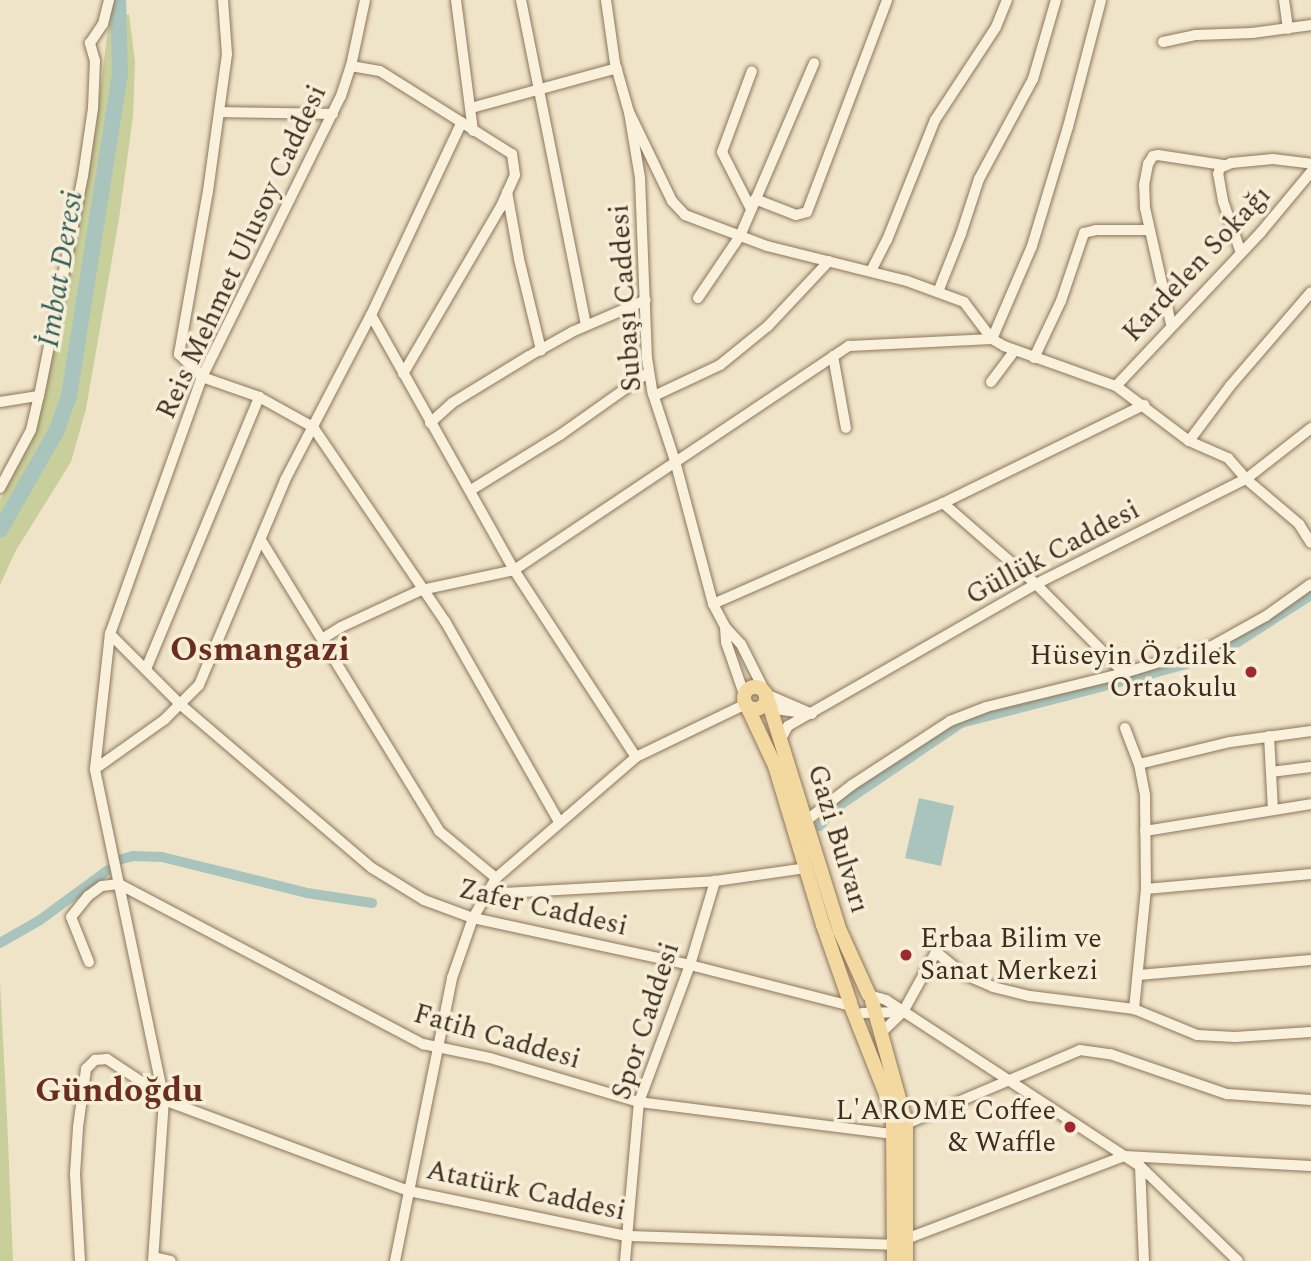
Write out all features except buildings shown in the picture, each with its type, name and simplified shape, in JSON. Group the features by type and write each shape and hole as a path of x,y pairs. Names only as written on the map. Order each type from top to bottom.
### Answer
{"main road":[{"path":"746,701 755,709 766,703"},
{"name":"Gazi Bulvarı","path":"746,701 775,766 806,869 863,1005 880,1034 906,1124 900,1242 894,1261"},
{"name":"Gazi Bulvarı","path":"766,703 781,739 807,820 863,1005 887,1097 894,1133 900,1242 906,1261"}],"street":[{"path":"0,488 31,430 83,176 93,108 95,61 90,43 103,24 108,0"},
{"path":"223,0 227,54 220,112 179,354 202,377 259,397 313,427 421,590 445,621 559,822"},
{"name":"Reis Mehmet Ulusoy Caddesi","path":"154,1259 163,1095 95,769 110,634 202,377 333,114 351,66 365,0"},
{"path":"456,0 473,131"},
{"path":"521,0 586,326"},
{"name":"Subaşı Caddesi","path":"606,0 640,178 649,372 654,396 675,461 713,604 725,627 741,644 766,703"},
{"path":"752,71 722,152 753,204 796,215 807,212 887,0"},
{"path":"871,271 887,240 935,120 996,27 1007,0"},
{"path":"938,292 979,179 1033,79 1056,0"},
{"path":"992,339 1036,233 1068,127 1101,0"},
{"path":"1284,0 1288,29"},
{"path":"1163,42 1196,35 1311,25"},
{"path":"698,298 740,236 814,63"},
{"path":"351,66 380,71 512,155 515,175 507,192 403,374"},
{"path":"471,107 617,68"},
{"path":"220,112 333,114"},
{"path":"629,113 672,201 685,215 740,236 871,271 964,302 992,339 1014,351 1116,386 1189,441 1228,458 1246,479 1299,524 1311,543"},
{"path":"95,769 181,705 199,685 285,480 371,316 462,122"},
{"path":"1171,324 1149,230 1144,185 1148,164 1153,156 1223,165 1273,159 1311,164"},
{"path":"1223,165 1218,174 1221,191 1241,253"},
{"name":"Kardelen Sokağı","path":"1116,386 1171,324 1241,253 1311,172"},
{"path":"507,192 519,259 541,350"},
{"path":"1034,358 1061,301 1084,233 1096,230 1149,230"},
{"path":"654,396 720,365 768,326 829,261"},
{"path":"1189,441 1230,386 1311,292"},
{"path":"430,423 452,403 541,350 586,326 646,300"},
{"path":"371,316 514,570 636,757"},
{"path":"322,639 341,627 421,590 514,570 849,346 992,339"},
{"path":"991,382 1014,351"},
{"path":"833,356 846,428"},
{"path":"471,490 561,435 649,372"},
{"path":"0,402 38,397"},
{"path":"146,669 259,397"},
{"path":"713,604 943,503 1144,405"},
{"name":"Güllük Caddesi","path":"781,739 788,726 1036,584 1246,479 1311,428"},
{"path":"943,503 1036,584 1124,673"},
{"path":"261,540 439,831 496,878"},
{"path":"807,820 918,740 962,715 1124,673 1225,641 1311,584"},
{"name":"Subaşı Caddesi","path":"725,627 726,642 746,701"},
{"name":"Zafer Caddesi","path":"110,634 181,705 384,878 424,900 473,918 863,1005"},
{"path":"395,1261 452,978 473,918 496,878 636,757 746,701"},
{"path":"766,703 812,714"},
{"path":"766,703 812,714"},
{"path":"1125,728 1139,764 1145,795 1146,890 1134,1009"},
{"path":"1139,764 1269,736 1311,731"},
{"path":"1269,736 1273,810"},
{"path":"1270,772 1311,767"},
{"path":"1145,831 1311,804"},
{"path":"486,894 715,881 806,869"},
{"path":"1146,890 1311,874"},
{"name":"Spor Caddesi","path":"625,1261 639,1102 690,965 715,881"},
{"path":"89,962 71,917 102,886 119,884"},
{"name":"Fatih Caddesi","path":"119,884 411,1040 490,1058 639,1102 894,1133"},
{"path":"880,1034 903,1012 936,952 963,974 1009,992 1134,1009 1197,1035 1211,1037 1311,1032"},
{"path":"1139,975 1311,961"},
{"path":"863,1005 886,1000 1140,1166 1238,1261"},
{"path":"863,1005 903,1012"},
{"path":"906,1124 1010,1081 1062,1055 1089,1049 1227,1094 1311,1100"},
{"name":"Atatürk Caddesi","path":"80,1261 75,1174 78,1127 86,1069 95,1060 107,1059 163,1095 409,1191 627,1236 900,1242 1125,1156 1311,1166"},
{"path":"1140,1166 1144,1261"},
{"path":"154,1259 171,1261"}],"green space":[{"path":"129,14 135,62 133,116 119,219 86,409 71,462 15,552 0,585 0,500 31,441 95,133 109,20"},
{"path":"0,981 7,1117 13,1261 0,1261"}],"water":[{"path":"919,798 954,806 941,866 905,858"}],"waterway":[{"name":"İmbat Deresi","path":"0,530 56,432 69,396 120,74 118,0"},
{"path":"1135,678 1197,661 1230,647 1311,595"},
{"path":"820,826 834,809 961,723 1120,682"},
{"path":"122,859 133,856 162,857 307,893 372,903"},
{"path":"0,943 40,920 108,870"}],"place":[{"name":"Hüseyin Özdilek Ortaokulu","path":"1251,672"},
{"name":"Erbaa Bilim ve Sanat Merkezi","path":"906,955"},
{"name":"L'AROME Coffee & Waffle","path":"1070,1127"}],"district":[{"name":"Osmangazi","path":"260,650"},
{"name":"Gündoğdu","path":"119,1091"}]}
